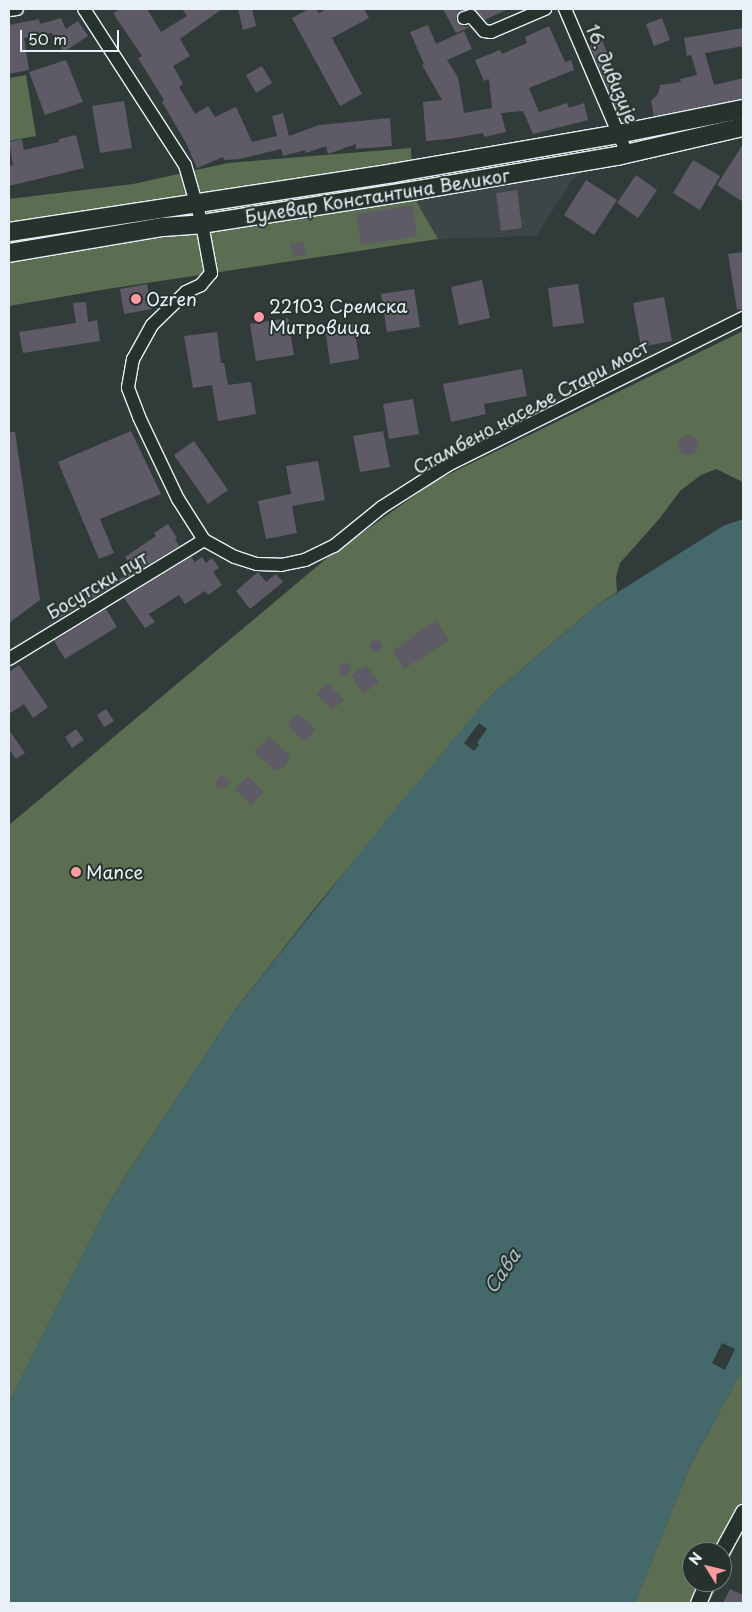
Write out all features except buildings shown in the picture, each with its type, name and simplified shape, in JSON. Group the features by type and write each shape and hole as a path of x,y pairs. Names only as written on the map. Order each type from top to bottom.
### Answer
{"main road":[{"name":"Булевар Константина Великог","path":"9,232 393,173 618,134 743,109"},
{"name":"Булевар Константина Великог","path":"9,254 163,227 202,224 627,154 743,127"}],"street":[{"path":"9,10 17,9"},
{"name":"Стамбено насеље Стари мост","path":"84,9 185,165 202,224 211,273 201,285 186,292 152,325 136,350 128,378 128,388 139,418 178,499 204,540 235,557 257,564 281,565 305,560 334,546 382,507 448,465 743,318"},
{"path":"464,18 471,16 484,30 491,32 545,9"},
{"name":"16. дивизије","path":"565,9 627,154"},
{"name":"Босутски пут","path":"9,660 204,540"},
{"path":"726,1542 743,1512"}],"shaded area":[{"path":"587,170 573,179 536,236 438,239 412,196"}],"green space":[{"path":"26,75 36,136 9,141 9,78"},
{"path":"411,148 413,196 438,239 107,289 9,306 9,199 133,184 228,163"},
{"path":"743,331 743,482 716,469 701,475 680,491 660,518 620,563 616,577 617,592 596,606 490,696 315,908 232,1014 111,1199 9,1403 9,825 327,558 435,481"},
{"path":"743,1368 743,1529 732,1553 732,1542 682,1542 682,1592 714,1592 709,1603 635,1603 690,1466"}],"water":[{"name":"Сава","path":"743,519 743,1368 690,1466 635,1603 9,1603 9,1403 111,1199 232,1014 391,814 490,696 596,606 723,526"}],"pier":[{"path":"479,723 487,729 474,751 464,743"},
{"path":"722,1343 735,1349 725,1370 712,1363"}],"place":[{"name":"Ozren","path":"136,299"},
{"name":"22103 Сремска Митровица","path":"259,317"},
{"name":"Mance","path":"76,872"}]}
